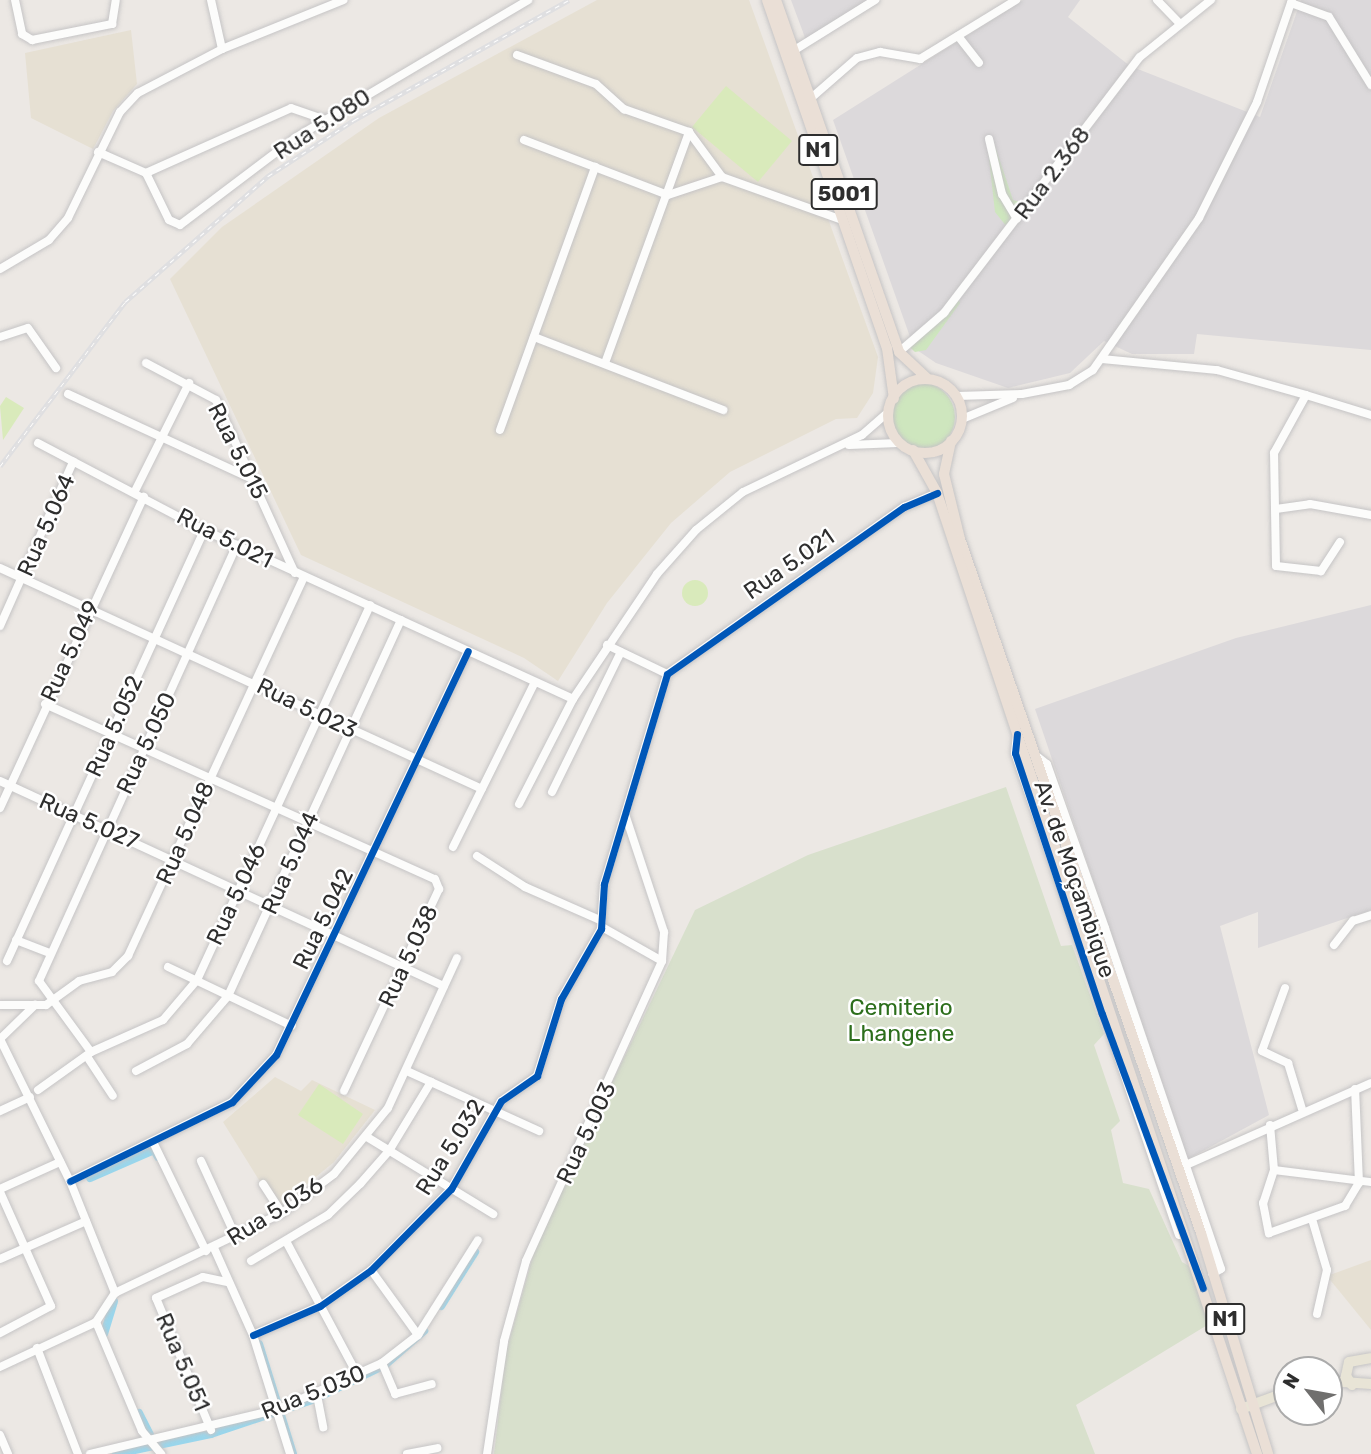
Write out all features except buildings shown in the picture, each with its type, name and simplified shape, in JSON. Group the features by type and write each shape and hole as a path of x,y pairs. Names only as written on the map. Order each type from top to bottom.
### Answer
{"highway":[{"name":"N1","path":"767,0 870,299 888,356 894,398"},
{"name":"5001","path":"775,0 899,352 927,378 957,397"},
{"path":"927,378 907,383 894,398 887,413 898,443 913,450 933,451 951,441 962,419 957,397"},
{"name":"Av. de Moçambique","path":"951,441 946,491 1032,753 1201,1233 1212,1274"},
{"name":"Av. de Moçambique","path":"913,450 937,494 1174,1193 1203,1288"},
{"name":"N1","path":"1212,1274 1257,1454"},
{"name":"N1","path":"1203,1288 1247,1411 1268,1454"}],"main road":[{"path":"1343,1369 1356,1356 1371,1358"},
{"path":"1346,1368 1352,1385"},
{"path":"1343,1383 1371,1384"},
{"path":"1247,1411 1273,1401"}],"street":[{"path":"15,0 22,34 32,40 112,24 116,0"},
{"path":"211,0 222,49"},
{"path":"315,0 317,11"},
{"path":"0,269 49,240 68,218 98,152 138,93 222,49 343,0"},
{"name":"Rua 5.080","path":"146,173 169,220 180,225 325,120 528,0"},
{"path":"793,51 876,0"},
{"path":"810,99 857,58 880,52 914,61 1016,0"},
{"path":"1157,0 1179,23"},
{"name":"Rua 2.368","path":"899,352 944,313 1130,69 1179,23 1210,0"},
{"path":"962,419 1022,394 1083,379 1102,359 1199,218 1257,102 1292,2 1329,17 1371,85"},
{"path":"958,36 979,63"},
{"path":"516,55 596,83 624,109 689,132 722,177 842,220"},
{"path":"98,152 146,173 291,108 325,120"},
{"path":"605,363 689,132"},
{"path":"524,139 668,195 722,177"},
{"path":"989,139 1002,194 1017,219"},
{"path":"500,430 595,167"},
{"path":"0,337 28,328 56,368"},
{"path":"534,337 723,411"},
{"path":"1102,359 1217,370 1371,415"},
{"name":"Rua 5.015","path":"146,363 189,383 216,400 295,573"},
{"path":"135,491 157,439 189,383"},
{"path":"68,394 157,439 254,480"},
{"path":"957,397 1022,394"},
{"path":"1309,397 1274,453 1278,568 1321,571 1340,542"},
{"path":"519,804 573,699 607,645 674,552 726,504 784,469 836,448 887,413"},
{"name":"Rua 5.021","path":"38,443 135,491 204,530 573,699"},
{"path":"836,448 898,443"},
{"name":"Rua 5.064","path":"0,626 73,462"},
{"name":"Rua 5.021","path":"667,674 904,506 937,494"},
{"name":"Rua 5.049","path":"0,808 45,704 144,497"},
{"path":"1276,509 1310,504 1371,515"},
{"name":"Rua 5.052","path":"7,961 204,530"},
{"name":"Rua 5.050","path":"51,1002 38,981 237,545"},
{"name":"Rua 5.023","path":"0,568 482,789"},
{"name":"Rua 5.048","path":"1,1002 35,1005 51,1002 79,981 112,972 128,956 304,577"},
{"name":"Rua 5.046","path":"38,1090 90,1055 163,1020 197,980 370,605"},
{"name":"Rua 5.044","path":"136,1071 187,1044 228,996 401,620"},
{"path":"607,645 667,674"},
{"name":"Rua 5.042","path":"70,1181 154,1143 232,1102 254,1082 292,1026 338,935 468,651"},
{"path":"552,792 621,653"},
{"name":"Rua 5.032","path":"253,1335 320,1306 371,1270 451,1189 496,1111 537,1076 561,999 602,924 604,884 667,674"},
{"path":"453,847 536,682"},
{"path":"45,704 376,852"},
{"path":"1017,734 1015,753 1102,1014 1203,1288"},
{"path":"1032,753 1049,771 1186,1165 1221,1269 1212,1274"},
{"name":"Rua 5.027","path":"0,781 404,965 444,986"},
{"name":"Rua 5.003","path":"487,1454 505,1341 526,1261 662,961 664,932 626,817"},
{"name":"Rua 5.038","path":"344,1091 439,885 376,852"},
{"path":"477,856 602,924 662,961"},
{"path":"1334,945 1353,921 1371,915"},
{"path":"16,940 50,953"},
{"name":"Rua 5.036","path":"115,1293 210,1250 282,1213 334,1174 367,1137 409,1072 457,958"},
{"path":"168,967 292,1026"},
{"path":"1285,988 1262,1051 1287,1063 1302,1109"},
{"path":"51,1002 90,1055 113,1096"},
{"path":"0,1367 96,1322 115,1293 70,1181 0,1039 35,1005"},
{"path":"409,1072 539,1131"},
{"path":"251,1261 287,1243 328,1215 389,1151 431,1082"},
{"path":"1186,1165 1302,1109 1371,1083"},
{"path":"1270,1125 1274,1170 1263,1203 1269,1233 1345,1206 1359,1183 1355,1089"},
{"path":"0,1111 30,1097"},
{"path":"367,1137 493,1214"},
{"path":"154,1143 253,1335 279,1409 290,1454"},
{"path":"201,1161 236,1237"},
{"path":"0,1333 51,1306 0,1191 60,1162"},
{"path":"1274,1170 1359,1183 1371,1182"},
{"path":"263,1184 282,1213"},
{"path":"1312,1219 1327,1270 1317,1314"},
{"path":"0,1259 86,1221"},
{"name":"Rua 5.030","path":"90,1454 211,1430 279,1409 317,1395 382,1363 418,1335 478,1240"},
{"path":"287,1243 358,1376"},
{"path":"371,1270 418,1335"},
{"name":"Rua 5.051","path":"211,1430 157,1294 203,1277 227,1282"},
{"path":"96,1322 150,1442 160,1454"},
{"path":"37,1348 78,1454"},
{"path":"382,1363 395,1394 432,1384"},
{"path":"317,1395 323,1427"},
{"path":"0,1435 8,1454"},
{"path":"407,1454 437,1448"}],"shaded area":[{"path":"597,0 749,0 878,357 873,393 857,418 836,419 730,472 671,523 607,603 558,681 524,658 301,555 170,279 222,227 379,118"},
{"path":"791,0 876,0 807,43"},
{"path":"1023,0 1080,0 1068,17 1130,66 1260,117 1301,0 1371,0 1371,350 1197,334 1194,354 1132,354 1104,341 1070,373 1008,388 936,363 914,348 833,120"},
{"path":"131,30 137,84 113,111 93,149 31,118 25,53"},
{"path":"1371,605 1371,910 1258,948 1258,912 1220,926 1269,1115 1188,1159 1035,709 1236,638"},
{"path":"275,1077 301,1091 312,1080 375,1110 334,1162 277,1209 223,1122"},
{"path":"1371,1260 1371,1330 1327,1276"}],"green space":[{"path":"726,86 792,141 758,182 692,127"},
{"path":"993,140 1013,200 1023,203 1007,227 995,212 987,141"},
{"path":"957,295 960,303 926,350 915,352 905,343 945,314"},
{"path":"914,383 928,383 940,388 950,398 955,417 950,436 940,446 928,451 914,451 902,446 892,436 887,424 887,410 892,398 902,388"},
{"path":"6,397 24,408 3,440 0,406"},
{"path":"695,580 704,584 708,593 704,602 695,606 686,602 682,593 686,584"},
{"name":"Cemiterio Lhangene","path":"1006,787 1061,946 1072,945 1104,1034 1094,1045 1120,1121 1111,1130 1123,1183 1149,1189 1182,1262 1189,1266 1209,1324 1076,1405 1095,1454 494,1454 506,1352 539,1234 695,910 808,855"},
{"path":"319,1084 363,1114 343,1144 298,1115"}],"waterway":[{"path":"90,1178 154,1150 158,1157"},
{"path":"441,1306 475,1252"},
{"path":"104,1334 114,1302"},
{"path":"116,1454 211,1434 315,1399 385,1365 424,1331"},
{"path":"259,1344 293,1454"},
{"path":"139,1413 152,1438"}],"railway":[{"path":"0,466 125,302 268,176 354,120 569,0"}],"cycle path":[{"path":"253,1335 320,1306 371,1270 451,1189 501,1101 537,1076 561,999 601,929 604,884 667,674 904,507 937,493"},
{"path":"70,1181 232,1102 276,1055 468,651"},
{"path":"1017,734 1015,753 1102,1014 1203,1288"}]}
